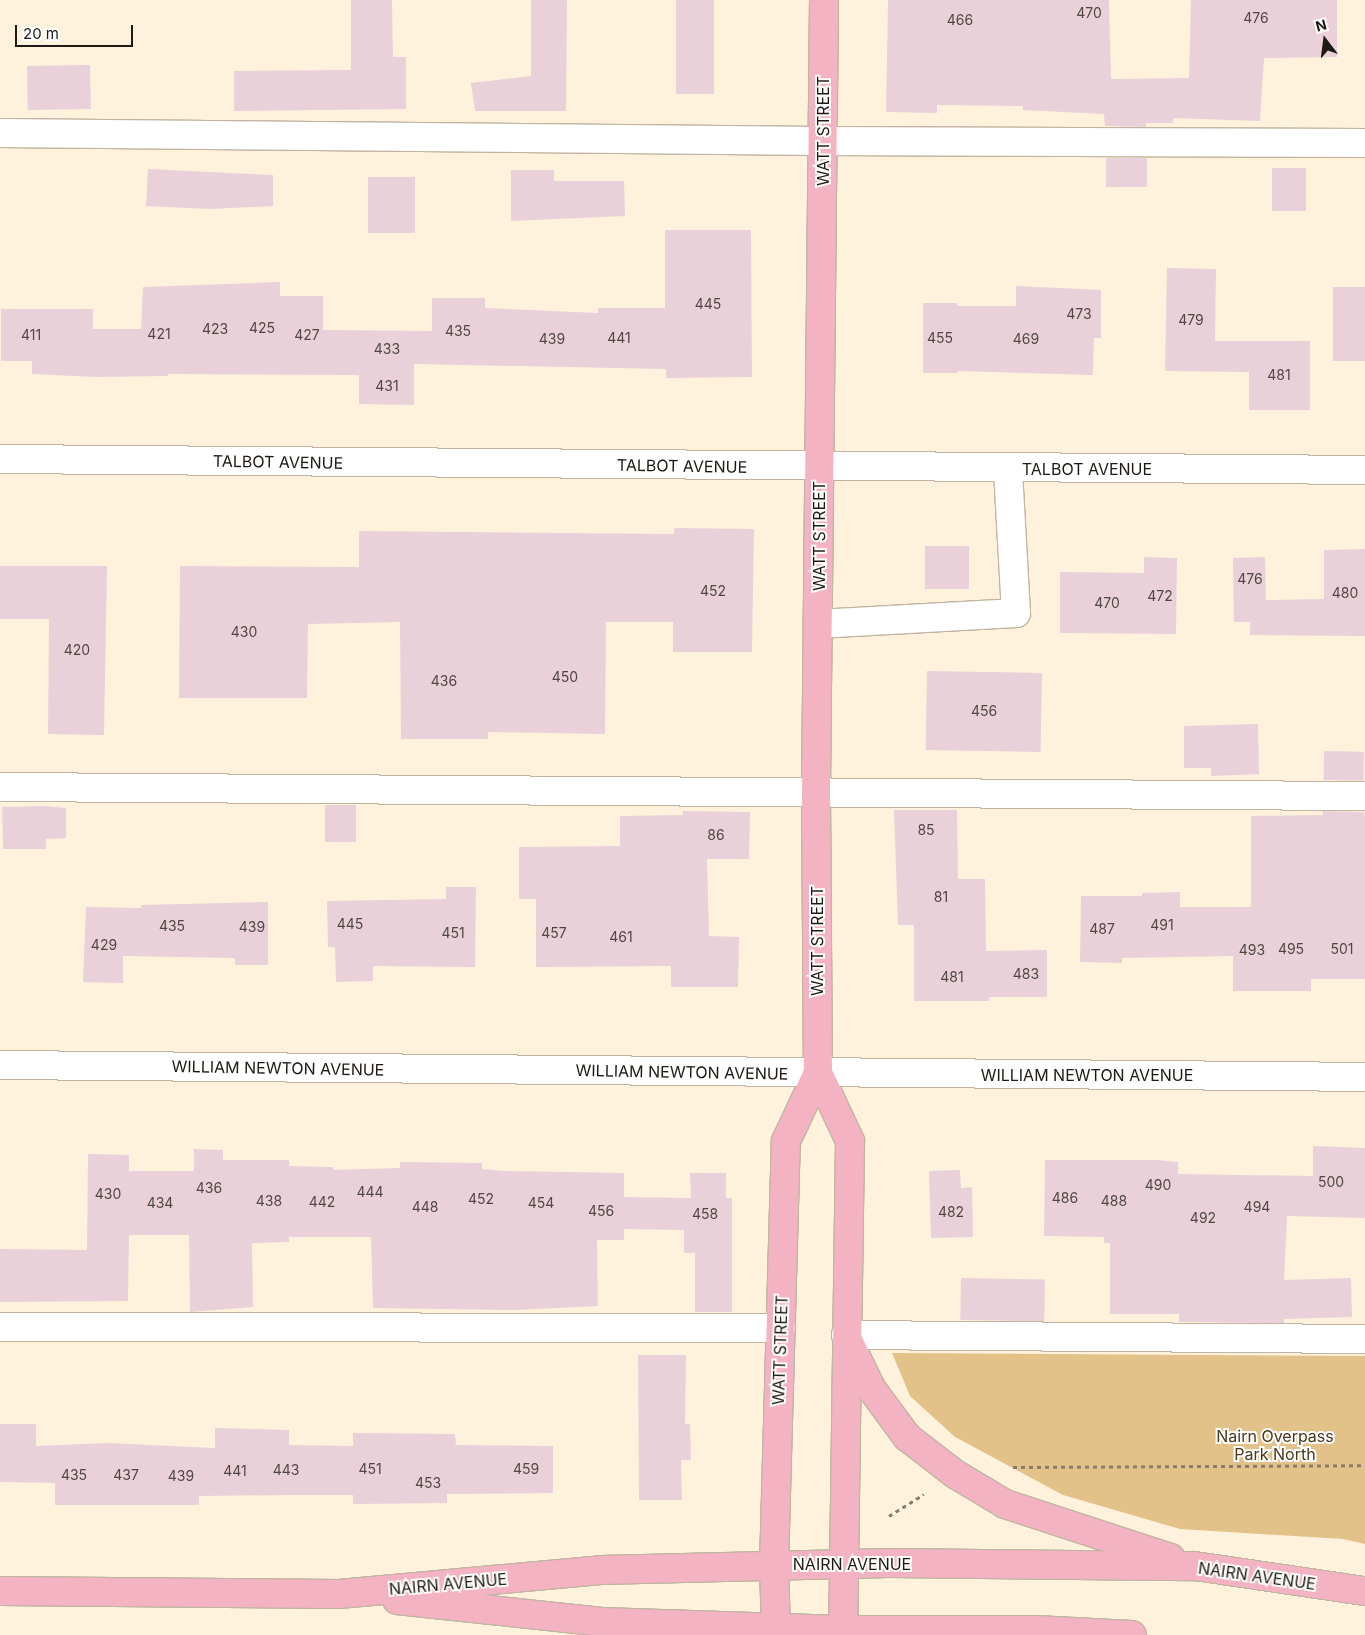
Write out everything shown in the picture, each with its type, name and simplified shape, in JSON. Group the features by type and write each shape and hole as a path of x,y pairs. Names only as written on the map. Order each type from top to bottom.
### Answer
{"main road":[{"name":"WATT STREET","path":"824,0 816,794 818,1073 850,1141 843,1632"},
{"name":"WATT STREET","path":"776,1632 774,1564 786,1141 818,1073"},
{"path":"846,1335 871,1388 907,1437 955,1474 1004,1504 1195,1566"},
{"name":"NAIRN AVENUE","path":"0,1591 339,1594 601,1570 843,1563 1195,1566 1365,1592"},
{"name":"NAIRN AVENUE","path":"339,1594 558,1626 776,1632 1028,1632 1132,1635"}],"street":[{"path":"0,133 823,142 1365,143"},
{"name":"TALBOT AVENUE","path":"0,459 819,468 1365,470"},
{"path":"818,624 1016,614 1008,469"},
{"path":"0,787 816,794 1365,796"},
{"name":"WILLIAM NEWTON AVENUE","path":"0,1065 1365,1077"},
{"path":"0,1327 781,1328"},
{"path":"846,1335 1365,1339"}],"path":[{"path":"1011,1467 1365,1465"},
{"path":"889,1516 929,1490"}],"green space":[{"name":"Nairn Overpass Park North","path":"892,1353 1365,1356 1365,1544 1343,1539 1180,1529 1063,1495 955,1437 910,1396"}],"building":[{"path":"351,0 392,0 393,57 406,57 406,109 234,111 234,71 351,70"},
{"path":"531,0 567,0 566,111 475,111 471,83 531,76"},
{"path":"676,0 714,0 714,94 676,94"},
{"path":"888,0 1109,0 1111,79 1189,78 1191,0 1337,0 1337,57 1264,58 1260,121 1173,118 1173,123 1146,123 1146,127 1105,126 1104,114 1023,110 1023,106 937,105 937,113 886,112"},
{"path":"90,65 91,109 28,110 27,66"},
{"path":"1106,158 1147,158 1147,187 1106,187"},
{"path":"1272,168 1306,168 1306,211 1272,211"},
{"path":"148,169 273,175 273,206 211,209 146,206"},
{"path":"511,170 554,170 554,181 624,181 625,216 511,221"},
{"path":"368,177 415,177 415,233 368,233"},
{"path":"665,230 751,230 752,377 666,378 666,369 414,364 414,405 359,404 359,375 168,374 168,376 95,377 32,374 32,361 1,361 1,309 93,309 93,329 141,329 143,287 280,282 280,296 323,296 323,330 432,331 432,298 485,298 485,308 598,313 598,308 665,308"},
{"path":"1167,268 1216,269 1215,341 1310,341 1310,410 1249,410 1249,372 1165,371"},
{"path":"1016,286 1101,290 1101,338 1094,338 1093,375 958,371 958,373 923,373 923,303 957,303 957,306 1016,306"},
{"path":"1333,287 1365,287 1365,361 1333,361"},
{"path":"674,528 754,529 752,652 673,652 673,622 606,622 605,734 488,732 488,739 401,739 400,622 308,624 307,698 179,698 180,566 359,567 359,531 674,534"},
{"path":"925,546 969,546 969,589 925,589"},
{"path":"1365,549 1365,636 1250,635 1250,622 1234,622 1233,558 1265,557 1266,600 1324,599 1324,550"},
{"path":"1144,557 1177,558 1176,634 1060,633 1060,572 1144,573"},
{"path":"0,566 107,566 104,735 48,734 49,619 0,619"},
{"path":"927,671 1042,673 1041,752 926,750"},
{"path":"1258,724 1259,774 1211,776 1211,768 1184,768 1184,726"},
{"path":"1324,751 1364,752 1363,781 1323,780"},
{"path":"325,805 356,805 356,842 325,842"},
{"path":"45,806 66,808 66,838 46,839 46,849 3,849 2,807"},
{"path":"894,810 957,810 958,879 985,879 986,951 1047,950 1047,997 989,997 989,1001 914,1001 914,925 898,925"},
{"path":"683,811 750,812 749,859 707,859 709,936 739,937 738,987 671,987 671,966 536,967 536,899 519,899 519,847 620,846 620,816 683,815"},
{"path":"1323,811 1364,812 1365,979 1311,979 1311,991 1233,991 1233,956 1122,958 1122,963 1080,962 1081,896 1142,896 1142,893 1180,892 1180,907 1251,907 1251,816 1323,815"},
{"path":"446,887 476,887 475,967 373,966 373,981 336,982 335,947 328,947 327,901 446,899"},
{"path":"268,902 268,965 235,965 235,958 123,956 123,983 83,982 86,907 141,908 141,905"},
{"path":"1313,1146 1365,1148 1365,1218 1287,1216 1284,1280 1351,1278 1352,1317 1284,1319 1284,1323 1179,1322 1179,1314 1110,1314 1110,1243 1104,1243 1104,1237 1044,1236 1045,1160 1156,1160 1178,1162 1178,1174 1313,1176"},
{"path":"194,1149 223,1150 223,1160 289,1160 289,1166 333,1167 333,1170 400,1168 400,1162 482,1163 482,1169 505,1171 624,1173 624,1197 691,1198 690,1173 726,1173 726,1198 732,1198 732,1312 695,1312 695,1253 684,1253 684,1230 624,1229 624,1240 597,1240 598,1306 515,1310 373,1308 371,1237 289,1237 289,1242 252,1243 253,1307 190,1312 189,1235 129,1235 128,1301 0,1302 0,1249 87,1250 88,1154 129,1155 129,1171 194,1171"},
{"path":"960,1170 961,1188 972,1187 973,1237 931,1238 929,1171"},
{"path":"961,1278 1045,1279 1044,1321 960,1320"},
{"path":"638,1355 686,1355 685,1424 690,1424 691,1460 681,1460 682,1500 639,1500"},
{"path":"0,1424 36,1424 36,1446 107,1443 215,1448 215,1428 289,1430 289,1445 353,1446 353,1433 455,1434 456,1445 553,1446 553,1493 447,1494 447,1503 353,1504 353,1495 288,1495 199,1496 199,1505 55,1505 55,1483 0,1482"}]}
